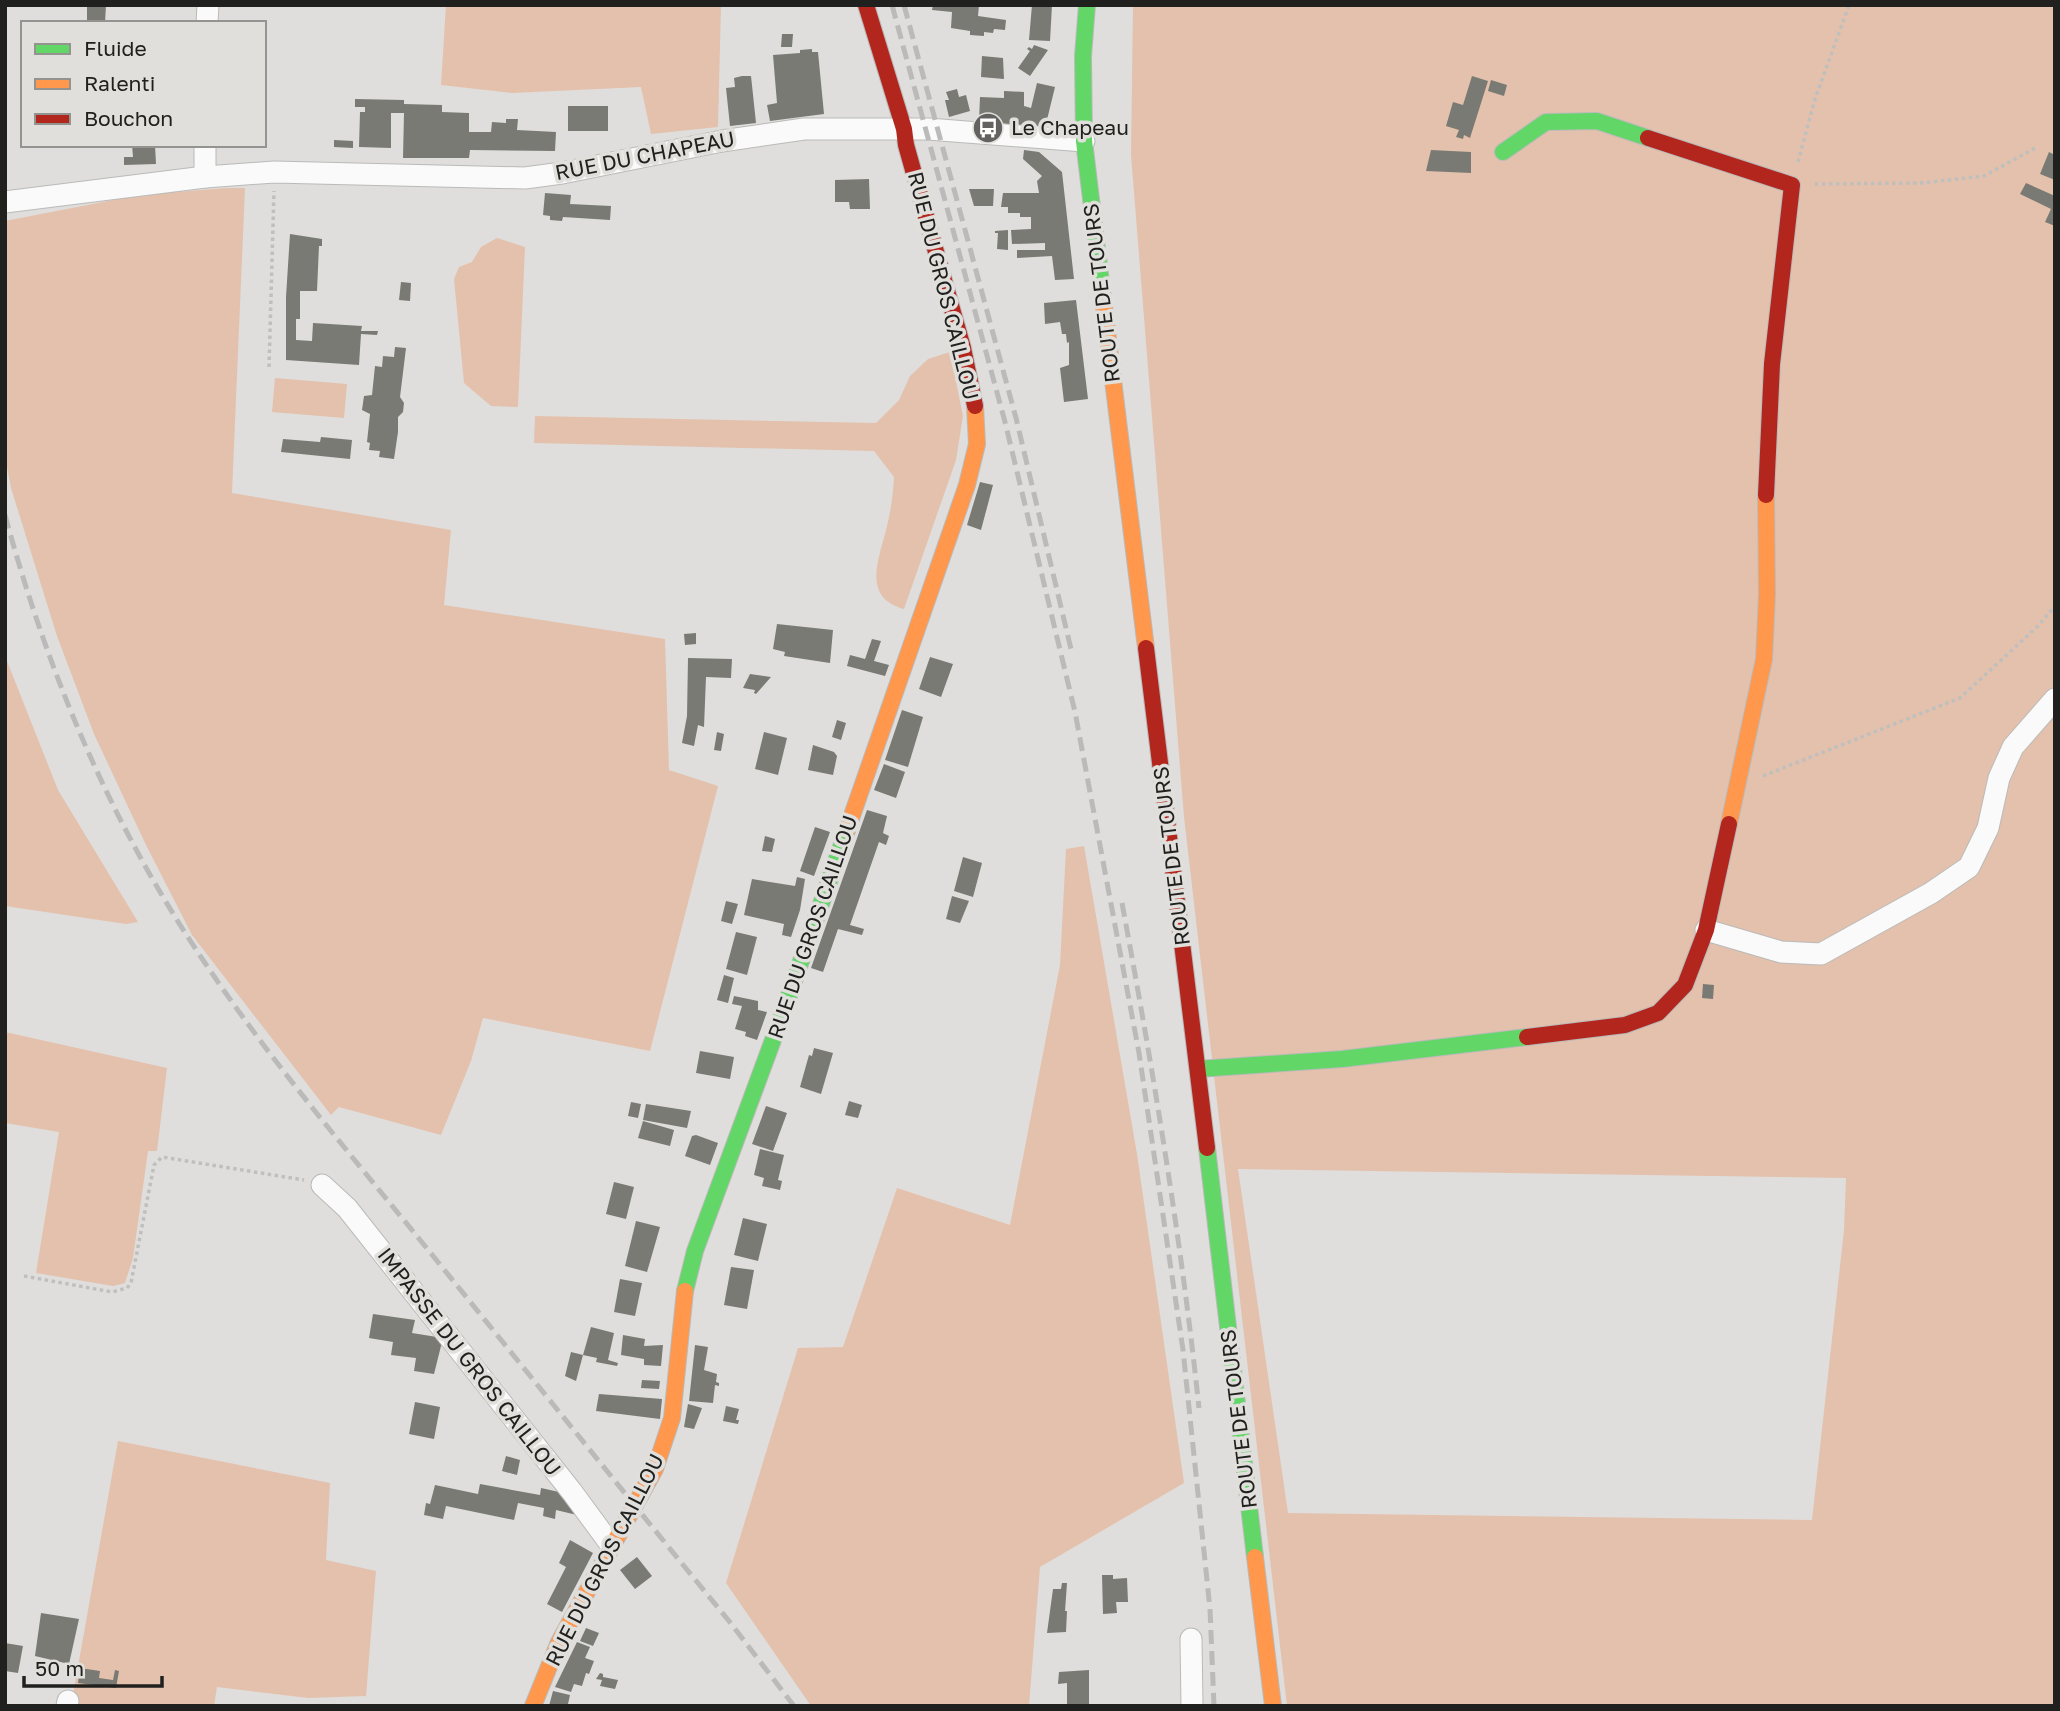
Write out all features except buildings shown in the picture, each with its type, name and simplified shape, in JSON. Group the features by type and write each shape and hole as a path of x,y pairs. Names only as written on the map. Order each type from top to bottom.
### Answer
{"street":[{"name":"RUE DU GROS CAILLOU","path":"533,1706 559,1642 654,1469 667,1439 676,1391 682,1302 695,1251 780,1021 922,617 967,485 978,444 975,407 963,348 906,145 904,128 866,5"},
{"name":"ROUTE DE TOURS","path":"1087,5 1083,55 1084,142 1273,1706"},
{"path":"1198,1069 1342,1059 1625,1025 1658,1013 1685,985 1706,930 1764,659 1767,594 1765,507 1772,365 1792,185 1597,121 1546,122 1503,152"},
{"name":"RUE DU CHAPEAU","path":"5,202 205,177 274,172 525,178 722,141 804,129 904,128 1084,142"},
{"path":"205,147 205,177"},
{"path":"1706,930 1781,952 1821,954 1931,893 1969,867 1988,828 1999,778 2013,747 2055,699"},
{"name":"IMPASSE DU GROS CAILLOU","path":"321,1185 356,1219 611,1545"},
{"path":"1191,1639 1192,1706"}],"path":[{"path":"1849,5 1815,99 1792,185 1922,183 1984,176 2037,147"},
{"path":"269,367 274,172"},
{"path":"1736,786 1961,698 2038,626 2055,606"},
{"path":"24,1276 112,1292 127,1288 131,1283 154,1165 162,1157 313,1181 321,1185"}],"shaded area":[{"path":"446,5 721,5 718,127 651,134 641,87 512,93 441,85"},
{"path":"1133,5 2055,5 2055,1706 1287,1706 1184,817 1131,155","holes":["1238,1169 1846,1178 1844,1230 1812,1520 1288,1513"]},
{"path":"245,188 232,493 451,530 444,605 665,639 669,770 718,786 650,1051 483,1018 471,1061 441,1135 339,1107 331,1115 192,935 94,734 57,636 11,488 5,456 5,221 139,195"},
{"path":"497,238 525,247 518,407 491,406 464,383 454,279 459,267 472,262 481,247"},
{"path":"950,352 963,416 956,460 904,609 890,603 877,586 876,575 890,514 894,477 874,451 534,443 535,416 876,423 899,400 910,376 928,359"},
{"path":"275,378 347,384 344,418 272,412"},
{"path":"5,656 58,790 138,922 126,924 5,906"},
{"path":"1084,846 1137,1154 1184,1483 1040,1567 1029,1706 811,1706 726,1583 798,1348 843,1347 897,1188 1010,1225 1060,965 1066,849"},
{"path":"5,1032 167,1068 157,1151 148,1151 133,1258 125,1283 113,1286 36,1273 59,1132 5,1123"},
{"path":"118,1441 330,1483 326,1560 376,1571 366,1696 308,1698 217,1687 214,1706 71,1706"}],"railway":[{"path":"892,5 1005,422 1075,712 1139,1053 1183,1350 1210,1609 1214,1706"},
{"path":"904,5 1016,418 1071,649"},
{"path":"5,515 41,632 86,746 139,855 203,960 256,1035 313,1108 729,1621 794,1706"},
{"path":"1122,903 1165,1154 1199,1408"}],"traffic: fast":[{"path":"1087,5 1083,56 1084,141 1104,307"},
{"path":"1503,152 1546,122 1597,121 1648,138"},
{"path":"685,1291 695,1251 847,830"},
{"path":"1198,1069 1342,1059 1527,1037"},
{"path":"1207,1148 1255,1557"}],"traffic: slow":[{"path":"1104,307 1146,648"},
{"path":"847,830 967,485 977,444 975,406"},
{"path":"1729,824 1764,659 1767,594 1766,495"},
{"path":"533,1706 559,1642 655,1469 672,1418 685,1291"},
{"path":"1255,1557 1273,1706"}],"traffic: jam":[{"path":"866,5 904,129 906,145 963,348 975,406"},
{"path":"1648,138 1792,185 1772,364 1766,495"},
{"path":"1146,648 1207,1148"},
{"path":"1527,1037 1625,1025 1658,1013 1685,985 1706,930 1729,824"}],"place":[{"name":"Le Chapeau","path":"988,128"}]}
